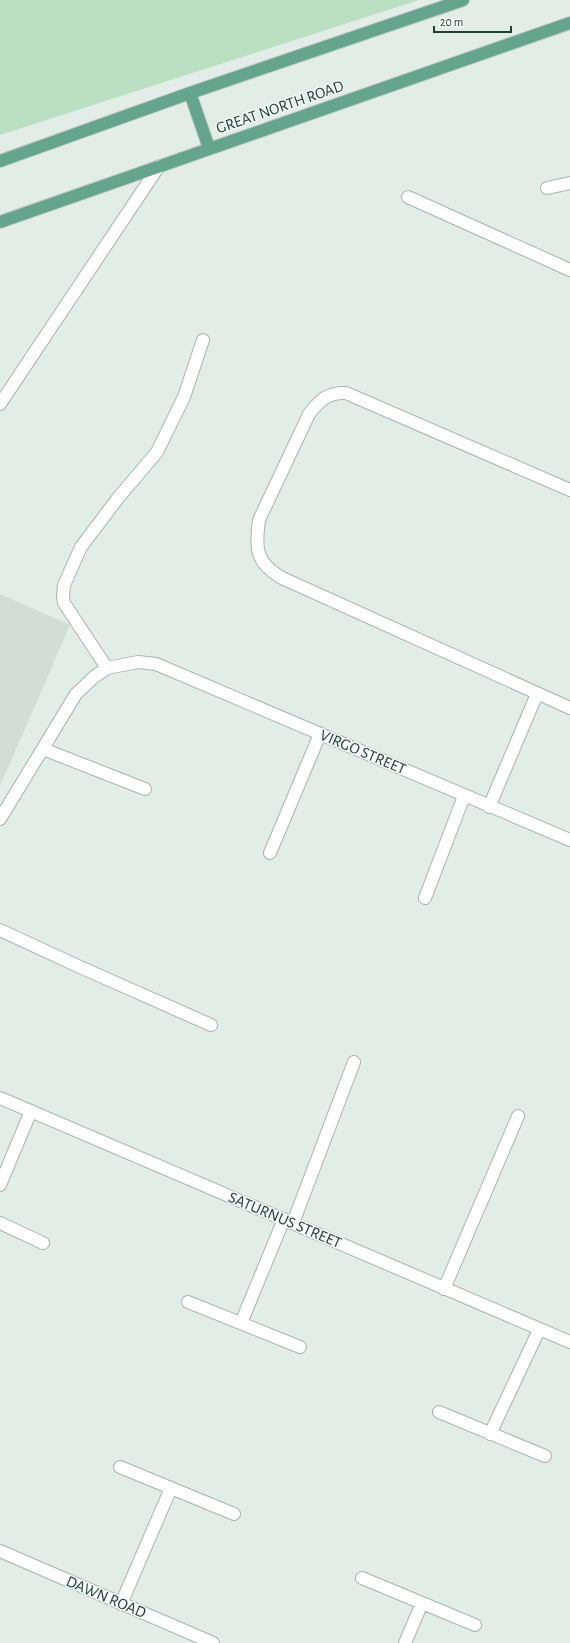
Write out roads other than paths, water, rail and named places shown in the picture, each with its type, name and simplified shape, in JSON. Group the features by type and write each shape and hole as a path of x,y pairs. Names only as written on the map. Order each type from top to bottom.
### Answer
{"main road":[{"path":"0,161 190,93 463,0"},
{"name":"GREAT NORTH ROAD","path":"0,222 570,23"},
{"path":"190,93 210,148"}],"street":[{"path":"0,404 159,166"},
{"path":"547,188 570,183"},
{"path":"408,197 570,270"},
{"path":"0,819 76,694 94,677 107,668 64,603 64,585 81,547 118,498 157,452 184,397 203,340"},
{"path":"570,490 346,393 332,394 325,398 309,414 259,520 256,538 257,551 262,563 271,572 570,708"},
{"name":"VIRGO STREET","path":"107,668 138,662 156,664 489,807 570,840"},
{"path":"489,807 538,694"},
{"path":"270,853 320,734"},
{"path":"42,749 145,789"},
{"path":"425,898 464,796"},
{"path":"0,930 211,1025"},
{"path":"241,1324 288,1221 354,1062"},
{"name":"SATURNUS STREET","path":"0,1098 570,1342"},
{"path":"0,1185 31,1111"},
{"path":"444,1289 518,1116"},
{"path":"0,1223 43,1243"},
{"path":"188,1302 300,1347"},
{"path":"490,1434 539,1330"},
{"path":"439,1412 545,1456"},
{"path":"120,1467 234,1514"},
{"path":"121,1604 171,1488"},
{"name":"DAWN ROAD","path":"0,1551 213,1643"},
{"path":"362,1578 475,1625"},
{"path":"405,1643 422,1603"}]}
